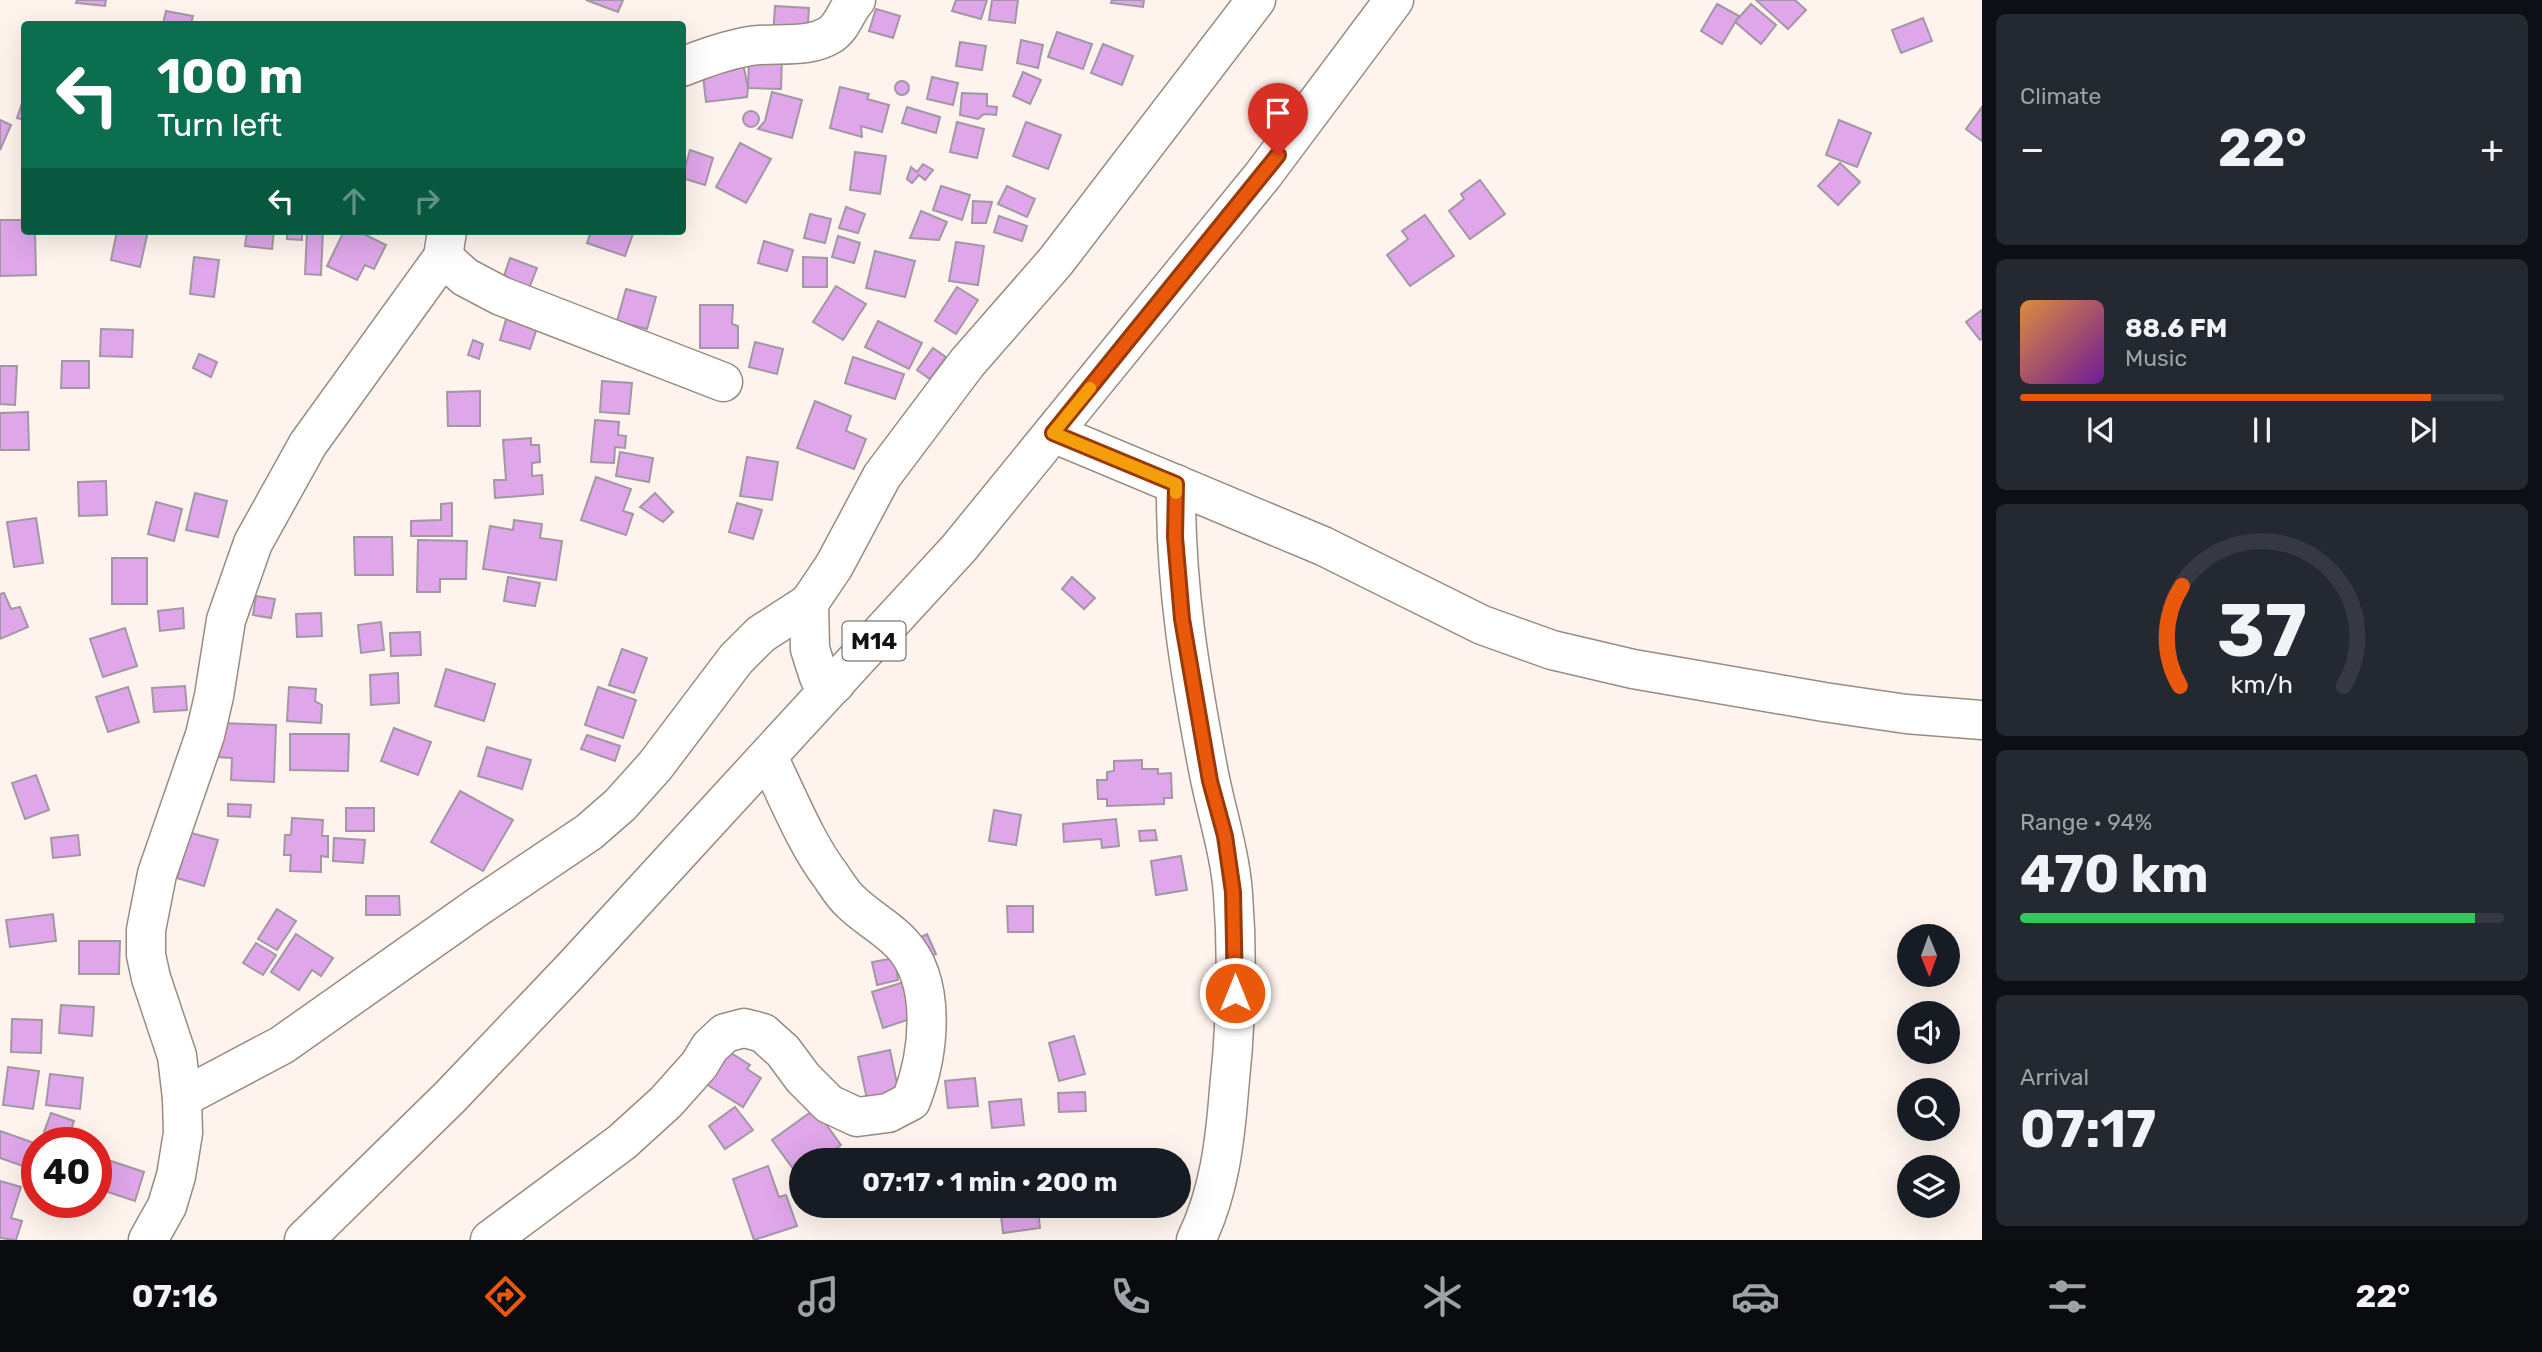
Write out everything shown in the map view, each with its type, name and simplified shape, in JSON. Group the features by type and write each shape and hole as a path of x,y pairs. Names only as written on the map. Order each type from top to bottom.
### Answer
{"main road":[{"path":"686,65 752,46 799,44 831,35 856,0"},
{"path":"182,1098 282,1045 589,832 620,805 655,766 736,660 761,634 809,603 834,566 882,476 967,363 1056,261 1256,0"},
{"name":"M14","path":"304,1240 459,1088 657,880 959,548 1263,175 1394,0"},
{"path":"148,1240 167,1206 176,1176 183,1133 177,1056 150,978 146,955 146,930 157,874 205,735 226,620 253,543 308,444 445,244 465,277 501,296 723,382"},
{"path":"1053,433 1323,546 1482,625 1552,650 1633,669 1824,702 1982,720"},
{"path":"1176,484 1175,537 1182,619 1210,781 1225,836 1233,892 1236,968 1234,1042 1223,1153 1208,1216 1196,1240"},
{"path":"809,603 810,649 819,677 835,684"},
{"path":"490,1240 622,1142 666,1102 725,1032 744,1028 763,1033 783,1051 803,1078 829,1104 857,1117 888,1113 911,1101 920,1079 926,1043 925,994 920,972 902,943 850,902 824,866 768,757"}],"building":[{"path":"77,0 106,0 105,6 76,3"},
{"path":"586,0 623,0 618,12"},
{"path":"956,0 987,0 981,19 952,11"},
{"path":"992,0 1018,0 1015,23 989,20"},
{"path":"1112,0 1144,0 1143,7 1111,3"},
{"path":"1756,0 1795,0 1806,10 1788,29"},
{"path":"1717,4 1739,16 1722,44 1701,31"},
{"path":"1751,4 1776,25 1761,44 1735,22"},
{"path":"775,6 809,8 807,38 773,36"},
{"path":"876,9 900,16 893,38 869,31"},
{"path":"166,11 193,16 192,21 164,21"},
{"path":"1923,18 1932,41 1901,53 1892,30"},
{"path":"1057,32 1092,44 1083,69 1048,57"},
{"path":"1021,40 1043,45 1038,68 1017,63"},
{"path":"960,42 986,46 982,70 956,66"},
{"path":"1103,44 1133,56 1122,85 1091,73"},
{"path":"749,57 782,57 781,89 748,88"},
{"path":"743,63 747,97 706,102 702,67"},
{"path":"1023,72 1041,80 1030,104 1013,96"},
{"path":"932,77 958,83 953,105 927,99"},
{"path":"902,81 907,83 907,93 902,95 897,93 895,88 897,83"},
{"path":"840,87 869,94 867,99 889,105 882,132 861,126 862,137 830,128"},
{"path":"772,92 802,100 792,138 758,129 765,121"},
{"path":"962,93 987,94 987,106 997,107 996,115 984,114 978,119 960,115"},
{"path":"907,107 940,117 936,133 902,123"},
{"path":"1982,107 1982,141 1966,129"},
{"path":"751,111 759,119 751,127 743,119"},
{"path":"0,120 11,125 0,150"},
{"path":"1839,120 1871,133 1857,167 1826,155"},
{"path":"957,122 984,129 977,158 950,152"},
{"path":"1026,122 1061,135 1048,169 1013,156"},
{"path":"740,143 771,159 746,203 716,187"},
{"path":"690,150 713,158 705,185 686,179"},
{"path":"855,152 886,156 880,194 850,190"},
{"path":"1840,163 1860,182 1838,205 1818,186"},
{"path":"923,164 933,170 925,180 919,175 912,183 907,179 911,167 917,172"},
{"path":"1480,180 1505,214 1470,239 1449,211 1464,199 1461,194"},
{"path":"941,186 970,195 962,220 933,210"},
{"path":"1007,186 1035,199 1027,217 998,204"},
{"path":"973,201 992,202 986,223 972,223"},
{"path":"846,207 865,214 858,233 839,228"},
{"path":"921,211 947,222 939,240 910,238"},
{"path":"810,214 831,219 825,243 804,238"},
{"path":"1425,215 1454,256 1410,286 1387,255 1408,239 1402,231"},
{"path":"999,216 1027,226 1022,241 994,232"},
{"path":"0,220 21,220 21,235 35,235 36,275 0,276"},
{"path":"116,235 147,235 140,267 111,260"},
{"path":"246,235 274,235 272,249 245,246"},
{"path":"287,235 302,235 302,240 287,239"},
{"path":"307,235 323,235 321,275 305,274"},
{"path":"342,235 366,235 386,245 374,269 365,265 357,280 327,266"},
{"path":"590,235 633,235 625,256 587,243"},
{"path":"838,236 860,243 854,263 832,257"},
{"path":"764,241 793,250 787,271 758,263"},
{"path":"956,242 984,246 978,285 949,281"},
{"path":"875,251 915,261 905,297 866,288"},
{"path":"194,257 219,260 214,297 190,294"},
{"path":"803,257 827,258 827,287 803,287"},
{"path":"510,258 537,268 528,291 502,282"},
{"path":"836,286 866,304 843,340 813,322"},
{"path":"957,287 978,300 956,334 935,321"},
{"path":"626,289 656,297 647,329 617,321"},
{"path":"700,305 733,305 732,324 738,326 738,348 700,348"},
{"path":"509,309 540,319 530,349 500,340"},
{"path":"1982,310 1982,338 1980,340 1966,322"},
{"path":"878,321 922,343 909,369 865,347"},
{"path":"101,329 133,330 132,357 100,356"},
{"path":"473,340 483,344 479,359 468,355"},
{"path":"755,342 783,349 777,374 749,367"},
{"path":"933,348 946,357 930,379 917,370"},
{"path":"199,354 217,362 211,377 193,368"},
{"path":"853,357 904,374 895,399 845,383"},
{"path":"62,361 89,361 89,388 61,388"},
{"path":"0,366 17,366 15,405 0,404"},
{"path":"602,381 632,383 629,414 600,412"},
{"path":"480,391 480,426 448,426 447,392"},
{"path":"815,401 851,416 846,431 866,439 854,469 797,448"},
{"path":"28,412 29,450 0,450 0,413"},
{"path":"595,420 619,422 618,435 626,436 625,448 615,447 614,463 591,462"},
{"path":"531,438 531,445 539,445 540,462 532,463 532,476 542,475 543,494 495,498 494,480 506,480 503,440"},
{"path":"620,452 653,458 649,482 616,476"},
{"path":"747,457 778,462 772,500 740,496"},
{"path":"596,477 631,489 623,511 633,514 626,535 581,520"},
{"path":"106,481 107,515 79,516 78,482"},
{"path":"195,493 227,501 218,537 186,530"},
{"path":"655,493 673,512 663,522 640,507"},
{"path":"156,502 182,509 174,541 148,534"},
{"path":"452,503 452,536 411,536 411,521 441,520 441,504"},
{"path":"737,503 762,510 753,539 729,532"},
{"path":"36,518 43,563 14,567 7,522"},
{"path":"514,520 542,524 540,538 562,541 556,580 483,569 490,526 513,530"},
{"path":"354,537 392,537 393,575 355,575"},
{"path":"418,540 467,541 466,579 440,579 440,592 417,592"},
{"path":"112,558 147,558 147,604 112,604"},
{"path":"508,577 540,583 535,606 504,601"},
{"path":"1072,577 1095,598 1084,609 1062,589"},
{"path":"4,593 11,609 20,607 28,627 0,639 0,594"},
{"path":"256,596 275,599 271,618 253,615"},
{"path":"183,608 184,628 160,631 158,611"},
{"path":"321,613 322,636 297,637 296,614"},
{"path":"381,622 384,650 361,653 358,625"},
{"path":"125,628 137,666 103,677 90,639"},
{"path":"420,632 421,655 391,656 390,633"},
{"path":"622,649 647,658 634,693 609,685"},
{"path":"446,669 495,684 484,721 435,706"},
{"path":"398,673 399,703 371,705 370,675"},
{"path":"185,686 187,710 154,712 152,688"},
{"path":"128,687 139,722 108,732 96,697"},
{"path":"289,687 316,689 315,701 322,705 321,723 287,721"},
{"path":"598,687 636,700 623,738 585,725"},
{"path":"219,723 276,725 274,782 231,780 232,758 217,757"},
{"path":"394,728 431,742 418,775 381,761"},
{"path":"290,734 349,734 348,771 290,770"},
{"path":"587,735 620,746 615,761 581,749"},
{"path":"487,747 531,760 522,789 478,776"},
{"path":"1142,760 1142,769 1158,769 1158,774 1171,773 1172,798 1164,798 1164,804 1107,806 1107,799 1098,799 1097,780 1107,780 1107,772 1114,771 1114,761"},
{"path":"36,775 49,810 25,819 12,783"},
{"path":"460,791 513,820 483,871 431,842"},
{"path":"228,804 251,805 250,817 228,816"},
{"path":"346,808 374,808 374,831 346,831"},
{"path":"994,810 1021,815 1016,845 989,841"},
{"path":"292,818 323,820 322,836 328,836 328,857 321,856 321,872 290,871 291,855 284,855 285,835 291,835"},
{"path":"1116,819 1119,846 1102,848 1101,839 1064,842 1063,824"},
{"path":"1155,830 1157,840 1140,841 1139,831"},
{"path":"191,833 218,840 204,886 177,878"},
{"path":"78,835 80,855 53,858 51,838"},
{"path":"334,838 365,840 363,863 333,861"},
{"path":"1181,856 1187,890 1156,895 1151,861"},
{"path":"366,896 399,896 400,915 366,915"},
{"path":"1007,906 1033,906 1033,932 1008,932"},
{"path":"277,909 296,921 277,950 258,939"},
{"path":"53,914 56,941 10,947 6,920"},
{"path":"296,934 333,958 321,976 312,970 299,990 271,972"},
{"path":"927,934 936,954 920,961 911,942"},
{"path":"79,941 120,941 119,974 79,974"},
{"path":"256,943 276,955 263,975 243,963"},
{"path":"895,958 898,980 877,985 872,962"},
{"path":"907,981 919,1016 883,1028 872,992"},
{"path":"61,1005 94,1007 92,1036 59,1033"},
{"path":"12,1019 42,1020 41,1053 11,1052"},
{"path":"1074,1036 1085,1074 1059,1081 1049,1043"},
{"path":"890,1050 899,1093 867,1099 858,1057"},
{"path":"728,1051 750,1065 747,1069 761,1078 743,1107 706,1084"},
{"path":"8,1067 39,1071 33,1109 3,1105"},
{"path":"50,1074 83,1078 80,1109 46,1105"},
{"path":"975,1078 978,1106 948,1108 945,1081"},
{"path":"1085,1092 1086,1111 1059,1112 1058,1093"},
{"path":"1021,1099 1024,1125 992,1128 989,1102"},
{"path":"735,1107 753,1130 725,1149 709,1126"},
{"path":"815,1109 841,1145 837,1148 789,1148 789,1163 772,1140"},
{"path":"51,1113 74,1121 72,1127 46,1127"},
{"path":"0,1131 21,1138 21,1165 0,1158"},
{"path":"112,1161 144,1172 135,1201 112,1193"},
{"path":"768,1166 779,1197 786,1195 789,1218 794,1218 797,1226 754,1240 733,1179"},
{"path":"0,1181 21,1187 11,1218 22,1221 16,1240 0,1238"},
{"path":"1001,1218 1039,1218 1040,1228 1003,1233"}],"slow traffic":[{"path":"1090,388 1053,433 1176,484 1176,493"}],"route":[{"path":"1235,993 1233,892 1225,836 1210,781 1189,672 1175,537 1176,484 1053,433 1278,155"}]}
